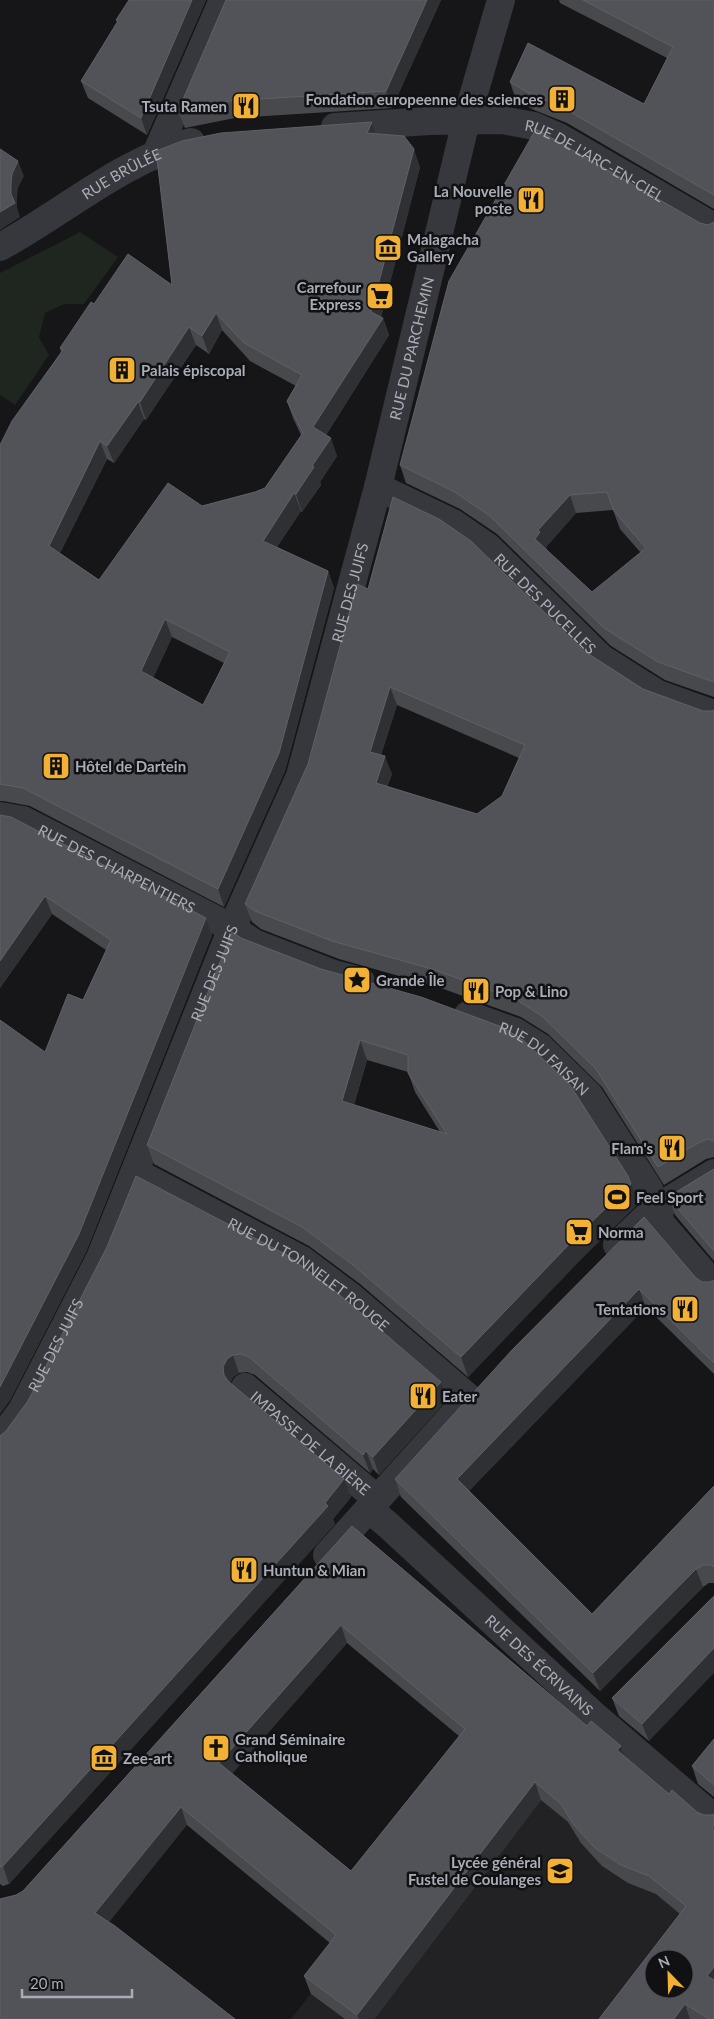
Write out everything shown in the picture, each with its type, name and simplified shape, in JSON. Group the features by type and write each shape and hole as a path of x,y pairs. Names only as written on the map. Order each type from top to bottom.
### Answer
{"street":[{"path":"156,154 223,0"},
{"name":"RUE DU PARCHEMIN","path":"378,487 466,121 501,0"},
{"name":"RUE DE L'ARC-EN-CIEL","path":"466,121 502,120 534,126 559,137 714,227"},
{"path":"313,129 430,121 466,121"},
{"name":"RUE BRÛLÉE","path":"0,247 156,154 214,136"},
{"name":"RUE DES PUCELLES","path":"378,487 453,523 488,548 601,658 658,694 714,714"},
{"name":"RUE DES JUIFS","path":"0,1440 22,1410 100,1258 232,928 300,776 378,487"},
{"name":"RUE DES CHARPENTIERS","path":"0,816 23,820 232,928"},
{"path":"232,928 254,943 334,974 388,989"},
{"name":"RUE DU FAISAN","path":"442,1006 516,1032 540,1047 589,1095 649,1189 662,1225 714,1285"},
{"name":"RUE DU TONNELET ROUGE","path":"135,1172 302,1260 350,1296 468,1398"},
{"path":"602,1260 655,1209 714,1174"},
{"path":"309,1575 488,1378"},
{"name":"IMPASSE DE LA BIÈRE","path":"245,1387 373,1504"},
{"name":"RUE DES ÉCRIVAINS","path":"373,1504 596,1717 714,1818"},
{"path":"596,1717 616,1697"}],"shaded area":[{"path":"80,232 118,257 84,304 64,304 45,313 39,337 49,355 15,405 0,395 0,273"},
{"name":"Lycée général Fustel de Coulanges","path":"482,1773 714,1844 714,2019 291,2019"}],"building":[{"path":"129,0 192,0 141,118 81,81"},
{"path":"226,0 427,0 386,91 229,101 178,111"},
{"name":"Fondation europeenne des sciences","path":"583,0 714,0 714,195 560,106 527,92 510,82 528,43 644,104 673,47"},
{"path":"372,122 367,133 404,136 414,149 371,312 383,318 313,427 331,438 312,466 314,467 296,494 294,493 263,541 328,571 279,753 218,889 23,788 0,784 0,445 12,421 63,350 60,348 91,302 94,304 128,254 172,285 156,151 182,141 221,133","holes":["216,313 244,343 302,375 287,401 303,433 265,488 255,492 202,506 168,483 99,580 49,546 100,441 107,446 138,402 140,402 189,327 202,336","165,619 230,652 203,705 141,671"]},
{"path":"536,129 700,223 708,225 714,222 714,682 658,662 604,628 490,516 453,491 400,465 449,281","holes":["607,492 614,511 646,548 592,592 535,539 540,532 538,530 570,495"]},
{"path":"0,149 18,161 12,174 11,184 11,194 15,203 0,212"},
{"path":"393,497 439,519 471,541 584,651 643,689 703,711 714,710 714,1141 708,1139 700,1142 658,1167 596,1069 542,1016 515,999 432,969 332,941 255,911 245,904 308,764 357,584 368,589","holes":["390,687 525,745 502,796 477,814 376,783 385,756 370,752"]},
{"path":"0,815 11,817 206,918 79,1234 0,1387 0,1020 45,1052 68,994 83,1000 111,940 45,896 0,961"},
{"path":"232,932 241,938 321,969 421,997 502,1027 523,1040 570,1085 628,1176 631,1184 578,1235 461,1357 353,1265 302,1227 147,1145","holes":["360,1040 408,1055 408,1073 447,1134 342,1101"]},
{"path":"714,1169 714,1251 668,1197"},
{"path":"136,1176 287,1255 334,1290 441,1382 373,1457 366,1451 363,1455 249,1357 241,1354 233,1355 227,1359 223,1367 224,1375 228,1381 344,1479 325,1503 328,1506 3,1866 0,1867 0,1436 6,1431 28,1401 107,1247"},
{"path":"644,1217 696,1278 702,1282 714,1280 714,1363 639,1289 457,1479 592,1614 714,1486 714,1567 703,1565 696,1569 593,1673 395,1479 512,1350"},
{"path":"352,1526 587,1726 591,1721 621,1746 617,1750 669,1794 672,1790 697,1812 704,1815 714,1814 714,1826 712,1829 714,1830 714,1967 707,1976 714,1980 714,2019 709,2019 685,2004 674,2019 599,2019 644,1961 644,1999 694,1999 694,1949 653,1949 686,1906 649,1876 621,1865 595,1848 574,1825 561,1804 535,1782 357,2015 304,1976 336,1935 181,1807 95,1913 115,1926 235,2019 0,2019 0,1899 23,1891","holes":["341,1625 465,1729 351,1871 219,1763"]},
{"path":"714,1596 714,1648 642,1724 612,1698"},
{"path":"714,1739 714,1785 692,1766"}],"place":[{"name":"Fondation europeenne des sciences","path":"562,99"},
{"name":"Tsuta Ramen","path":"246,106"},
{"name":"La Nouvelle poste","path":"531,200"},
{"name":"Malagacha Gallery","path":"388,248"},
{"name":"Carrefour Express","path":"380,296"},
{"name":"Palais épiscopal","path":"122,370"},
{"name":"Hôtel de Dartein","path":"56,766"},
{"name":"Grande Île","path":"357,980"},
{"name":"Pop & Lino","path":"476,991"},
{"name":"Flam's","path":"672,1148"},
{"name":"Feel Sport","path":"617,1197"},
{"name":"Norma","path":"579,1232"},
{"name":"Tentations","path":"685,1309"},
{"name":"Eater","path":"423,1396"},
{"name":"Huntun & Mian","path":"244,1570"},
{"name":"Grand Séminaire Catholique","path":"216,1748"},
{"name":"Zee-art","path":"104,1758"},
{"name":"Lycée général Fustel de Coulanges","path":"560,1871"}]}
